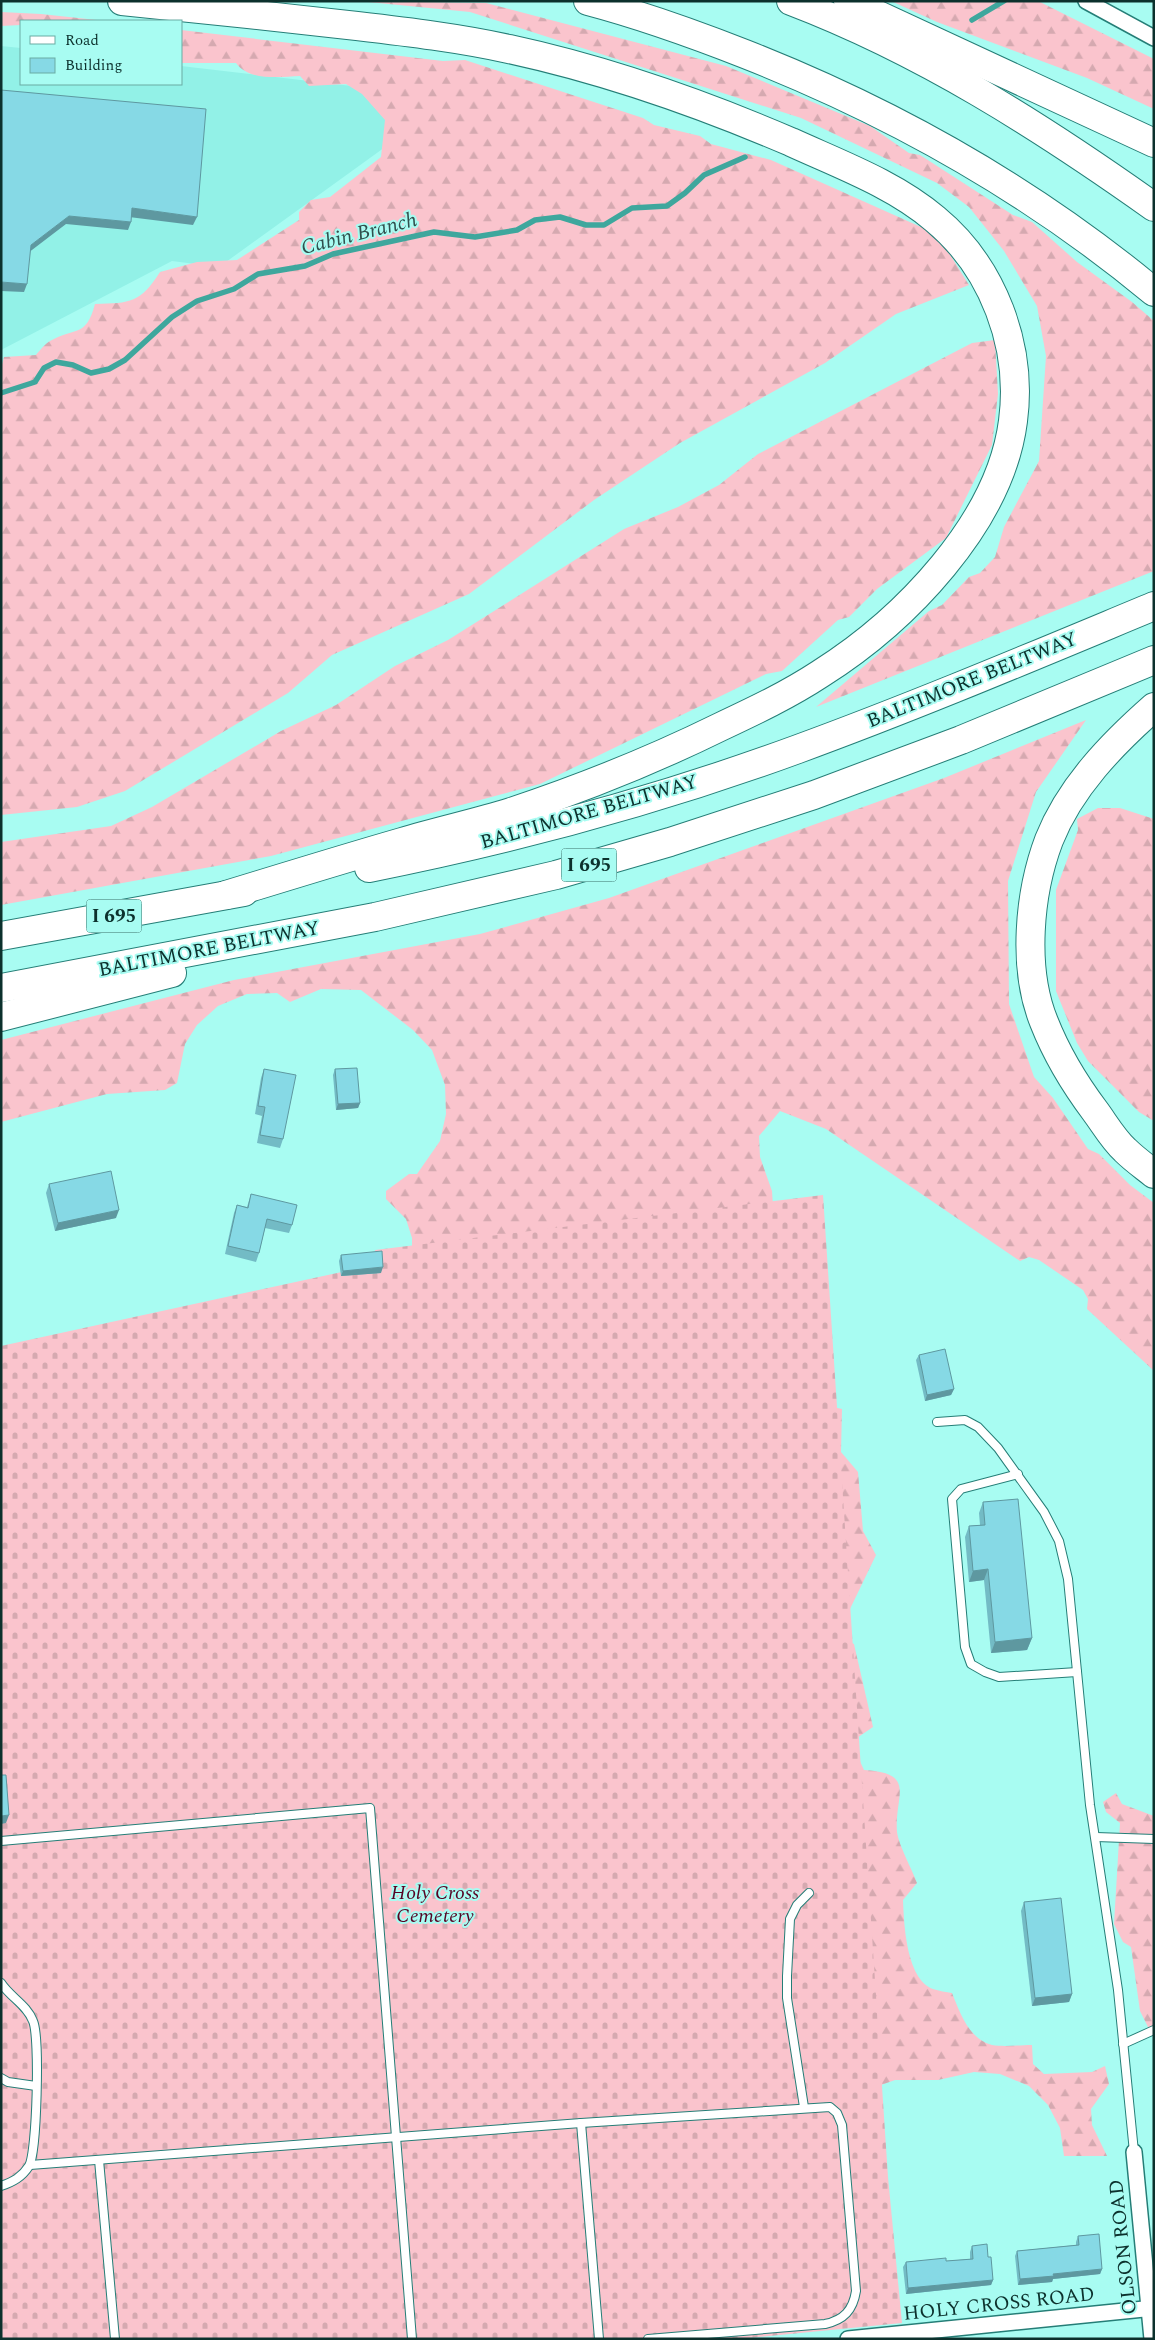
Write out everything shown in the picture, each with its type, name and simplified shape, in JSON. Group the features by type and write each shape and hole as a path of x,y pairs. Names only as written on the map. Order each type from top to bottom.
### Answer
{"highway":[{"path":"122,1 425,34 507,48 586,67 655,90 763,131 845,166 908,200 937,220 960,244 982,274 998,302 1008,337 1015,374 1016,404 1011,436 1002,469 982,509 954,552 925,586 860,646 819,675 724,725 617,773 508,813 407,840 226,895"},
{"path":"588,1 699,36 786,70 869,106 945,147 1034,202 1117,261 1154,292"},
{"path":"791,1 892,45 976,90 1065,144 1154,207"},
{"path":"848,1 1154,143"},
{"name":"BALTIMORE BELTWAY","path":"1,936 420,857 540,829 656,796 796,749 924,701 1154,606"},
{"name":"BALTIMORE BELTWAY","path":"1,988 375,917 556,875 670,842 814,796 961,740 1154,660"},
{"path":"1154,707 1126,731 1091,769 1072,797 1050,839 1036,881 1031,948 1035,988 1043,1021 1061,1060 1077,1087 1123,1149 1154,1174"},
{"path":"1,1017 126,986 375,917"},
{"path":"1077,1087 1134,1137 1154,1150"}],"street":[{"path":"1086,1 1154,38"},
{"name":"OLSON ROAD","path":"1134,2152 1152,2308 1152,2339"},
{"name":"HOLY CROSS ROAD","path":"848,2339 1152,2308"}],"lane":[{"path":"937,1422 965,1420 978,1428 998,1448 1018,1474 1044,1512 1059,1541 1068,1579 1096,1837 1118,1990 1134,2152"},
{"path":"1018,1474 961,1489 952,1499 965,1647 971,1664 985,1672 999,1676 1077,1672"},
{"path":"1,1841 370,1808 412,2339"},
{"path":"1096,1837 1154,1839"},
{"path":"804,2107 787,1998 787,1976 790,1919 797,1905 809,1892"},
{"path":"1,2186 21,2176 30,2165 33,2148 36,2086 36,2038 33,2021 24,2007 2,1986"},
{"path":"1123,2044 1154,2030"},
{"path":"1,2078 8,2082 36,2086"},
{"path":"30,2165 581,2123 804,2107 830,2107 837,2113 842,2125 856,2291 854,2302 847,2314 838,2321 825,2324 648,2339"},
{"path":"581,2123 599,2339"},
{"path":"99,2160 115,2339"}],"shaded area":[{"path":"1,46 20,48 20,85 182,85 182,66 411,93 417,124 219,267 172,261 1,350"}],"green space":[{"path":"358,1 486,3 726,66 870,126 909,153 920,155 1013,215 1032,222 1077,262 1132,302 1154,321 1154,571 816,707 929,611 942,605 969,577 980,573 995,557 1004,527 1039,461 1046,356 1037,306 1004,251 969,207 937,183 801,118 470,12"},
{"path":"891,1 1038,1 1154,59 1154,109 1087,78 937,22"},
{"path":"1,12 97,20 20,20 20,25 1,26"},
{"path":"182,30 443,61 465,60 643,118 654,125 700,136 711,144 771,160 921,227 934,229 969,285 896,314 825,363 680,443 594,500 469,594 332,655 288,693 125,791 77,807 1,815 1,368 4,357 36,355 50,341 83,327 92,315 95,304 126,302 134,299 146,290 160,272 197,262 237,260 299,220 299,212 311,200 330,197 381,157 385,120 362,94 346,84 309,86 300,76 265,77 256,75 242,69 236,63 182,63"},
{"path":"995,340 998,394 992,445 946,538 877,589 849,617 838,620 782,671 766,674 540,784 271,856 1,905 1,842 111,826 152,807 281,731 336,705 395,666 448,640 624,529 678,507 719,485 758,454 972,343"},
{"path":"1086,720 1036,792 1008,881 1009,1004 1034,1077 1053,1098 1088,1149 1099,1154 1130,1185 1154,1203 1154,1371 1087,1309 1088,1299 1083,1290 1039,1260 1029,1257 1020,1261 826,1129 780,1111 759,1136 760,1157 772,1191 774,1221 833,1407 842,1409 841,1452 858,1472 863,1531 876,1555 837,1636 854,1644 873,1727 851,1742 864,1770 881,1772 892,1776 897,1781 900,1789 897,1819 898,1838 917,1883 903,1900 906,1936 912,1963 924,1983 933,1989 952,1993 966,2024 984,2042 997,2046 1032,2045 1033,2064 1044,2074 1092,2072 1105,2066 1109,2084 1091,2109 1092,2125 1107,2156 1064,2156 1060,2128 1048,2105 1029,2086 1000,2074 974,2072 938,2080 895,2080 870,2089 412,1283 412,1238 406,1219 386,1199 386,1191 409,1174 417,1174 440,1141 446,1114 445,1085 432,1050 413,1030 361,990 321,989 290,1002 277,993 247,994 218,1006 197,1025 185,1044 177,1083 165,1090 107,1094 1,1122 1,1040 234,980 480,934 609,898 944,778"},
{"path":"1098,808 1120,808 1154,819 1154,1121 1139,1112 1088,1061 1077,1043 1056,991 1056,890 1078,830 1077,819"},
{"name":"Holy Cross Cemetery","path":"823,1195 888,2177 902,2323 738,2339 1,2339 1,1346 374,1265 375,1250"},
{"path":"1116,1793 1122,1804 1154,1816 1154,2030 1149,2029 1140,2011 1131,1947 1123,1942 1114,1924 1120,1823 1106,1812 1103,1802"}],"building":[{"path":"1,90 206,109 197,217 132,208 131,222 69,216 31,245 27,284 1,282"},
{"path":"357,1068 360,1103 338,1104 335,1069"},
{"path":"264,1069 296,1075 283,1139 260,1135 265,1107 258,1106"},
{"path":"111,1171 119,1210 58,1223 49,1184"},
{"path":"251,1194 297,1205 292,1225 267,1219 259,1253 228,1246 237,1205 248,1208"},
{"path":"382,1251 383,1267 343,1271 341,1255"},
{"path":"945,1349 954,1389 927,1395 919,1355"},
{"path":"1018,1499 1032,1638 995,1642 988,1569 973,1571 969,1526 985,1525 983,1502"},
{"path":"1,1775 6,1775 9,1815 1,1816"},
{"path":"1061,1898 1072,1994 1035,1998 1024,1902"},
{"path":"1099,2234 1102,2269 1020,2279 1017,2251 1079,2245 1078,2236"},
{"path":"987,2244 988,2257 991,2257 993,2280 908,2288 906,2262 946,2258 946,2261 973,2259 972,2246"}],"waterway":[{"name":"Cabin Branch","path":"972,20 1004,1"},
{"name":"Cabin Branch","path":"1,393 35,382 44,368 56,362 73,365 91,373 109,369 125,360 172,317 197,301 234,289 258,274 305,266 333,254 434,232 475,237 517,230 535,220 560,217 586,225 604,225 632,208 667,206 685,193 704,175 745,157"}]}
